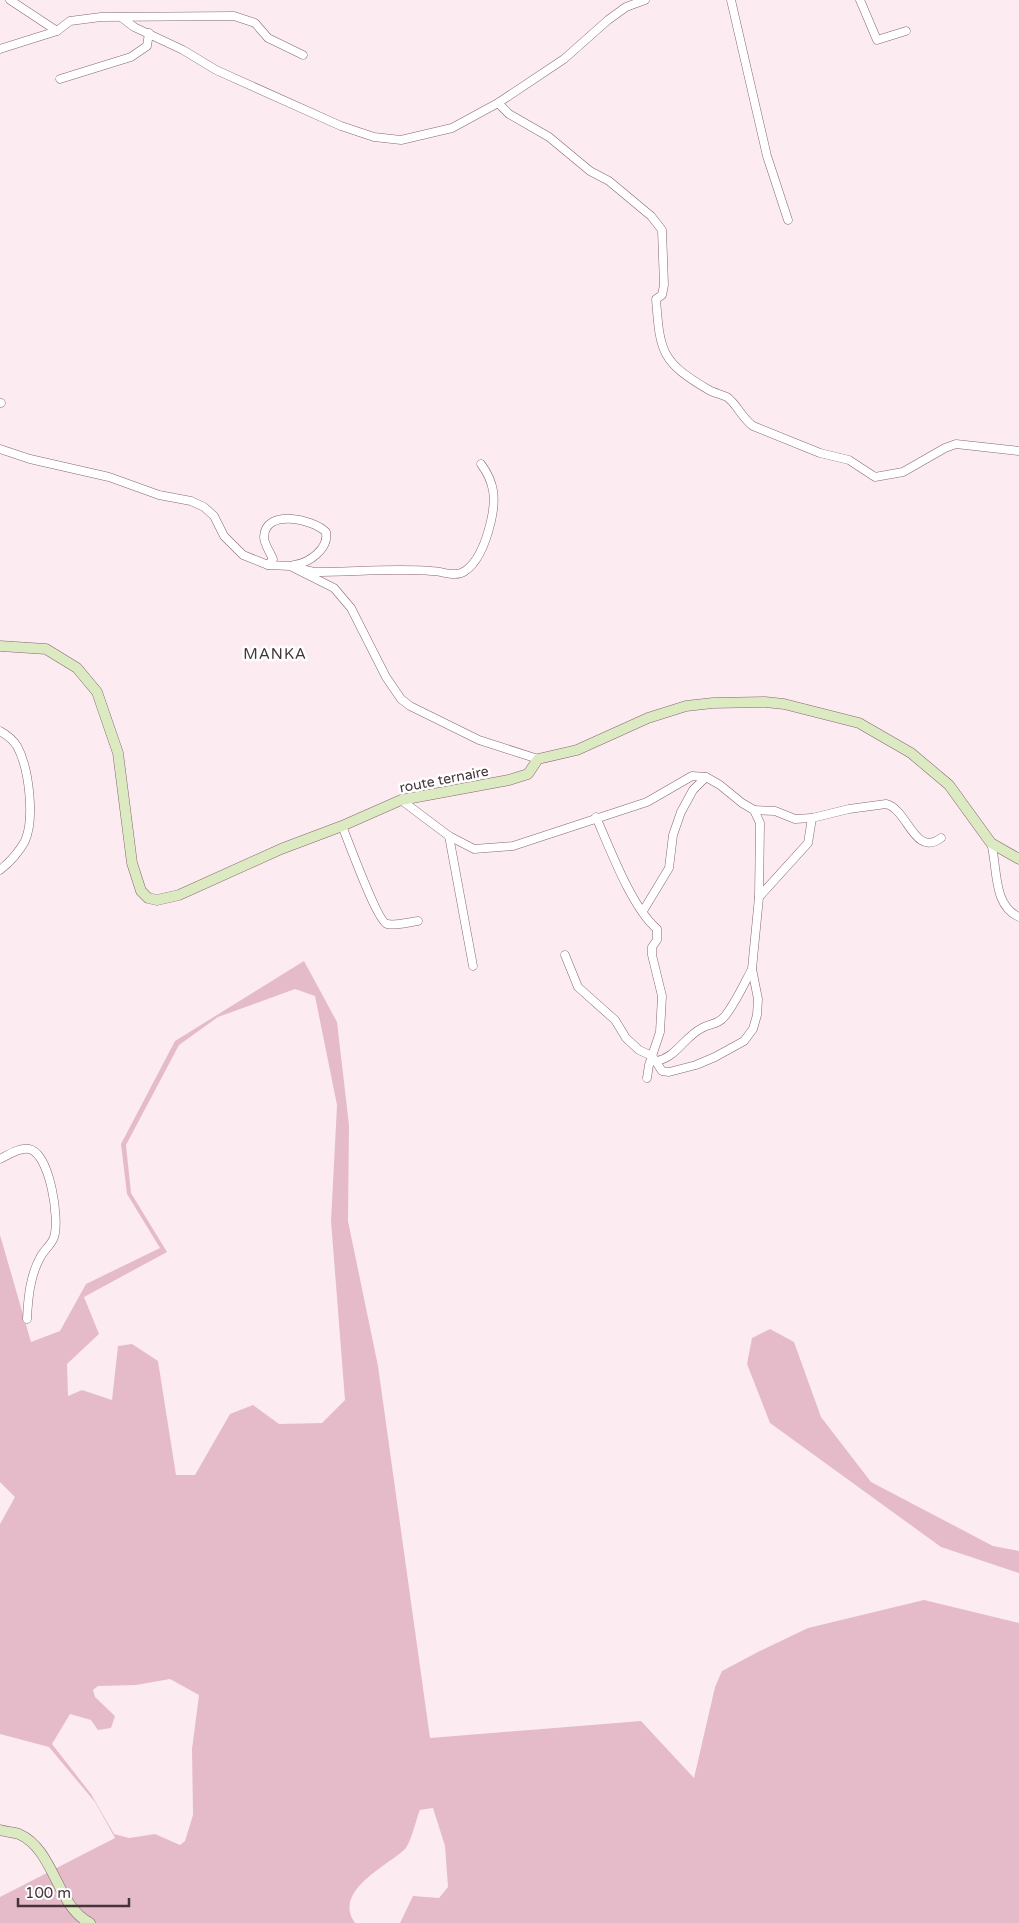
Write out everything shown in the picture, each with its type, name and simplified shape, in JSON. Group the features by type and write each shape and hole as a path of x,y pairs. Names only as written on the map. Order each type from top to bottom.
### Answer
{"street":[{"path":"10,0 56,31"},
{"path":"121,18 238,80 341,126 374,137 401,140 452,128 498,103 564,59 608,20 626,8 645,0"},
{"path":"731,0 767,156 788,220"},
{"path":"860,0 877,40 906,31"},
{"path":"0,49 56,31 70,21 101,16 121,18 234,16 255,23 268,38 303,55"},
{"path":"60,78 131,57 147,46 149,33"},
{"path":"498,103 509,114 548,137 590,171 608,181 651,216 662,230 664,285 662,295 656,299 660,344 674,366 697,383 728,398 743,419 753,426 820,453 849,460 875,477 904,472 945,448 956,444 1019,451"},
{"path":"0,449 30,459 109,477 159,495 191,501 204,507 214,516 231,546 243,555 268,565 290,566 314,572 419,570 459,574 466,571 483,546 494,506 491,477 481,464"},
{"path":"268,565 273,559 264,535 272,523 293,518 303,519 323,529 327,536 323,548 302,564 290,566"},
{"path":"290,566 334,588 344,597 386,677 402,699 410,706 479,740 538,760"},
{"name":"route ternaire","path":"0,646 46,649 77,668 97,692 118,753 132,863 141,891 148,898 157,900 179,895 281,849 342,826 401,800 508,780 528,774 538,760 577,750 648,718 686,706 713,702 784,704 859,723 912,753 949,785 992,843 1019,859"},
{"path":"0,731 16,745 22,757 30,810 29,828 25,840 19,851 0,870"},
{"path":"401,800 449,836 474,849 513,846 646,802 692,776 706,777 754,810 775,810 794,819 812,818 849,809 891,805 901,815 915,835 933,844 941,838"},
{"path":"643,911 670,868 673,835 681,812 693,790 706,777"},
{"path":"564,955 578,986 615,1020 626,1038 639,1050 654,1059 662,1070 669,1072 696,1065 744,1041 752,1029 757,1015 758,999 752,969 759,897 760,823 754,810"},
{"path":"596,817 636,902 648,921 657,929 657,940 652,947 652,955 662,996 660,1032 648,1078"},
{"path":"759,897 808,843 812,818"},
{"path":"342,826 369,893 385,923 418,921"},
{"path":"449,836 473,966"},
{"path":"992,843 996,861 997,881 1003,902 1012,914 1019,918"},
{"path":"654,1059 666,1060 681,1044 702,1027 716,1025 725,1016 752,969"},
{"path":"0,1158 23,1149 33,1150 39,1156 52,1184 56,1225 54,1238 36,1266 28,1297 27,1319"},
{"path":"0,1830 19,1834 36,1847 74,1909 90,1923"}],"shaded area":[{"path":"304,961 337,1022 349,1125 348,1221 378,1366 430,1738 641,1721 694,1778 715,1687 722,1671 808,1628 924,1600 1019,1623 1019,1923 400,1923 413,1896 439,1898 448,1887 445,1846 433,1808 420,1810 407,1847 364,1880 356,1890 351,1900 350,1911 355,1923 0,1923 0,1897 115,1838 95,1802 49,1747 0,1734 0,1524 15,1497 0,1482 0,1235 31,1342 60,1331 86,1284 160,1248 127,1194 121,1144 175,1041","holes":["295,989 315,996 337,1105 331,1221 345,1400 322,1423 279,1424 253,1405 230,1414 195,1475 176,1475 158,1361 132,1344 118,1346 112,1400 82,1390 68,1396 67,1364 99,1334 84,1297 167,1252 131,1193 126,1145 179,1045 218,1017","170,1679 199,1695 192,1749 193,1815 185,1841 180,1845 155,1834 129,1838 114,1834 91,1794 52,1744 70,1714 91,1720 98,1730 111,1728 115,1716 95,1697 93,1690 98,1686 136,1685"]},
{"path":"770,1329 794,1342 821,1417 871,1482 993,1546 1019,1551 1019,1573 941,1547 770,1423 747,1364 752,1338"}],"district":[{"name":"MANKA","path":"275,654"}]}
